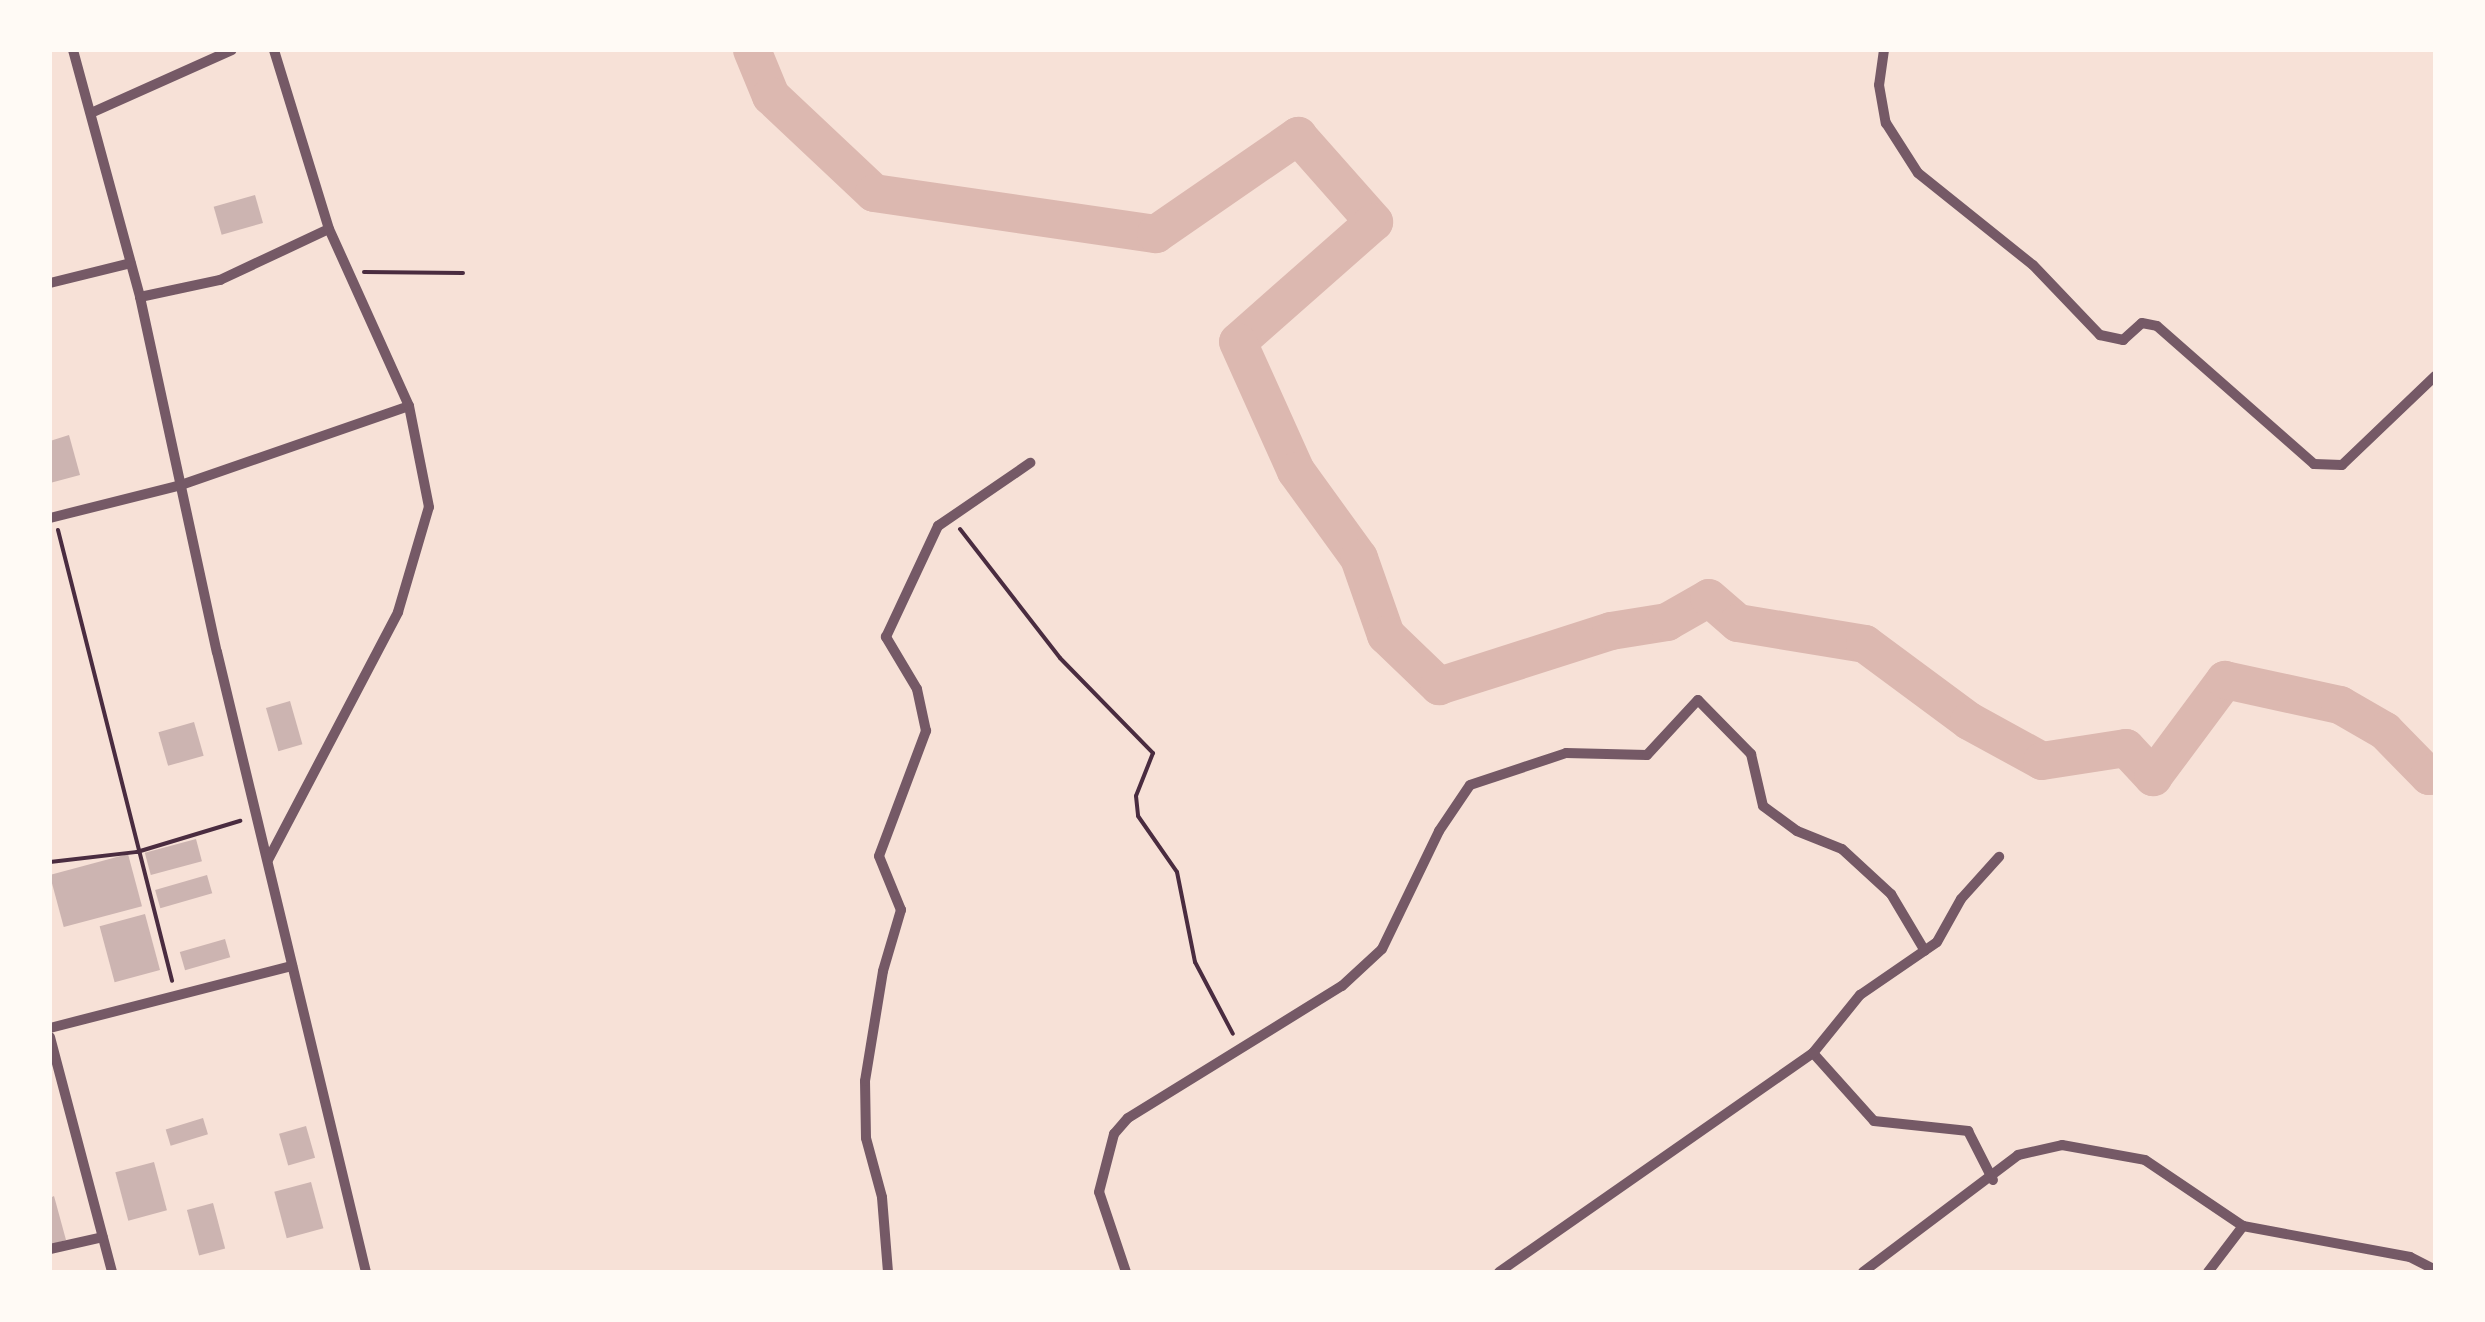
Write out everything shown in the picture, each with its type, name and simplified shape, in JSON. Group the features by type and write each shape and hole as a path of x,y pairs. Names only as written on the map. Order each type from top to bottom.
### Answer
{"street":[{"path":"73,50 132,263 366,1272"},
{"path":"90,113 232,50"},
{"path":"268,860 356,702 398,612 429,507 424,459 409,406 329,229 274,50"},
{"path":"1884,50 1878,85 1886,123 1918,173 2034,265 2100,335 2122,340 2142,323 2158,326 2314,464 2342,464 2435,376"},
{"path":"140,297 220,280 329,229"},
{"path":"50,283 132,263"},
{"path":"52,517 181,485 409,406"},
{"path":"888,1272 882,1198 866,1138 865,1081 883,970 901,910 879,856 926,731 917,689 886,638 926,546 948,516 1030,463"},
{"path":"1126,1272 1098,1192 1114,1134 1128,1118 1342,986 1382,949 1440,830 1470,785 1566,753 1647,755 1698,700 1751,754 1763,806 1797,831 1842,849 1891,894 1925,951"},
{"path":"1499,1272 1813,1053 1860,995 1925,951 1999,858"},
{"path":"50,1028 292,966"},
{"path":"50,1036 112,1272"},
{"path":"1813,1053 1874,1120 1968,1131 1993,1180"},
{"path":"1863,1272 2031,1149 2108,1152 2166,1172 2243,1226 2410,1257 2435,1270"},
{"path":"2208,1272 2243,1226"},
{"path":"50,1249 103,1237"}],"path":[{"path":"352,276 464,272"},
{"path":"948,516 1060,658 1153,753 1136,796 1138,816 1177,872 1195,962 1240,1047"},
{"path":"52,517 176,995"},
{"path":"50,862 138,852 258,816"}],"building":[{"path":"255,195 263,223 222,235 214,207"},
{"path":"69,435 80,475 50,483 50,441"},
{"path":"290,701 302,744 278,751 266,708"},
{"path":"194,722 204,756 168,766 158,732"},
{"path":"196,839 202,861 151,875 145,853"},
{"path":"128,854 142,906 64,927 50,875"},
{"path":"207,875 212,893 160,908 155,890"},
{"path":"145,914 160,970 115,982 100,926"},
{"path":"225,939 230,957 185,970 180,952"},
{"path":"203,1118 208,1134 171,1146 166,1129"},
{"path":"306,1126 315,1158 288,1165 279,1134"},
{"path":"154,1162 167,1210 128,1221 115,1172"},
{"path":"311,1182 323,1228 287,1238 274,1192"},
{"path":"54,1196 66,1240 50,1245 50,1198"},
{"path":"213,1203 225,1248 199,1255 187,1210"}],"waterway":[{"path":"752,50 771,96 874,193 1156,234 1298,136 1374,222 1238,342 1296,471 1359,558 1386,635 1439,686 1611,631 1667,622 1709,598 1738,623 1865,644 1969,721 2042,761 2126,748 2153,777 2225,680 2340,705 2385,731 2429,776 2435,772"}]}
